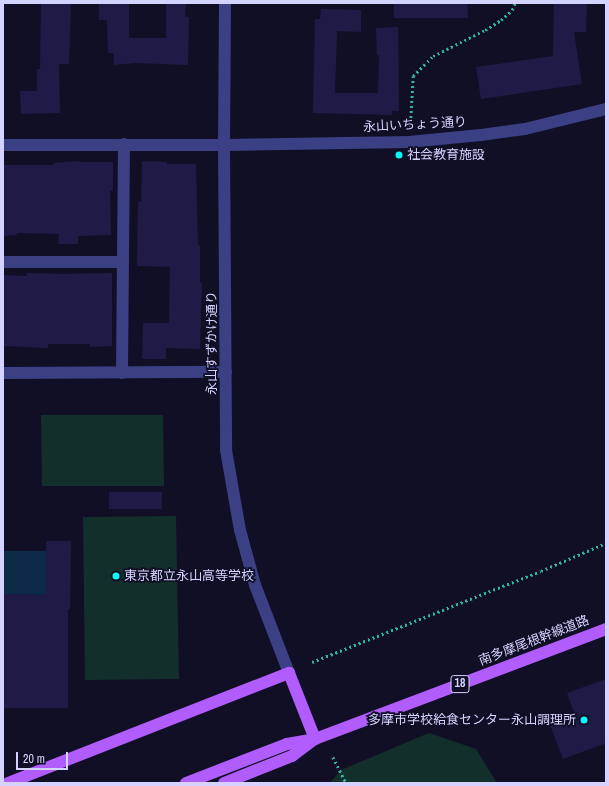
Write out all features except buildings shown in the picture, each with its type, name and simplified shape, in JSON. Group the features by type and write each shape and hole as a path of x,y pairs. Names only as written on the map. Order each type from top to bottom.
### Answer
{"main road":[{"name":"南多摩尾根幹線道路","path":"186,783 287,744 315,739 606,629"},
{"path":"8,783 289,672 315,739"},
{"name":"南多摩尾根幹線道路","path":"224,783 292,756 315,739"}],"street":[{"name":"永山すずかけ通り","path":"225,3 224,145 226,450 240,530 255,585 289,672"},
{"name":"永山いちょう通り","path":"3,145 224,145 409,142 525,129 606,109"},
{"path":"122,373 124,144"},
{"path":"3,262 123,262"},
{"path":"3,373 226,372"}],"path":[{"path":"409,142 413,76 433,56 485,30 501,20 512,10 515,3"},
{"path":"312,662 541,571 606,543"},
{"path":"333,757 346,783"}],"green space":[{"path":"41,415 163,415 164,486 42,486"},
{"path":"176,516 179,679 85,680 83,517"},
{"path":"429,733 476,749 497,783 330,783 341,770"}],"water":[{"path":"3,551 46,551 46,595 3,594"}],"place":[{"name":"社会教育施設","path":"399,155"},
{"name":"東京都立永山高等学校","path":"116,576"},
{"name":"多摩市学校給食センター永山調理所","path":"584,720"}]}
